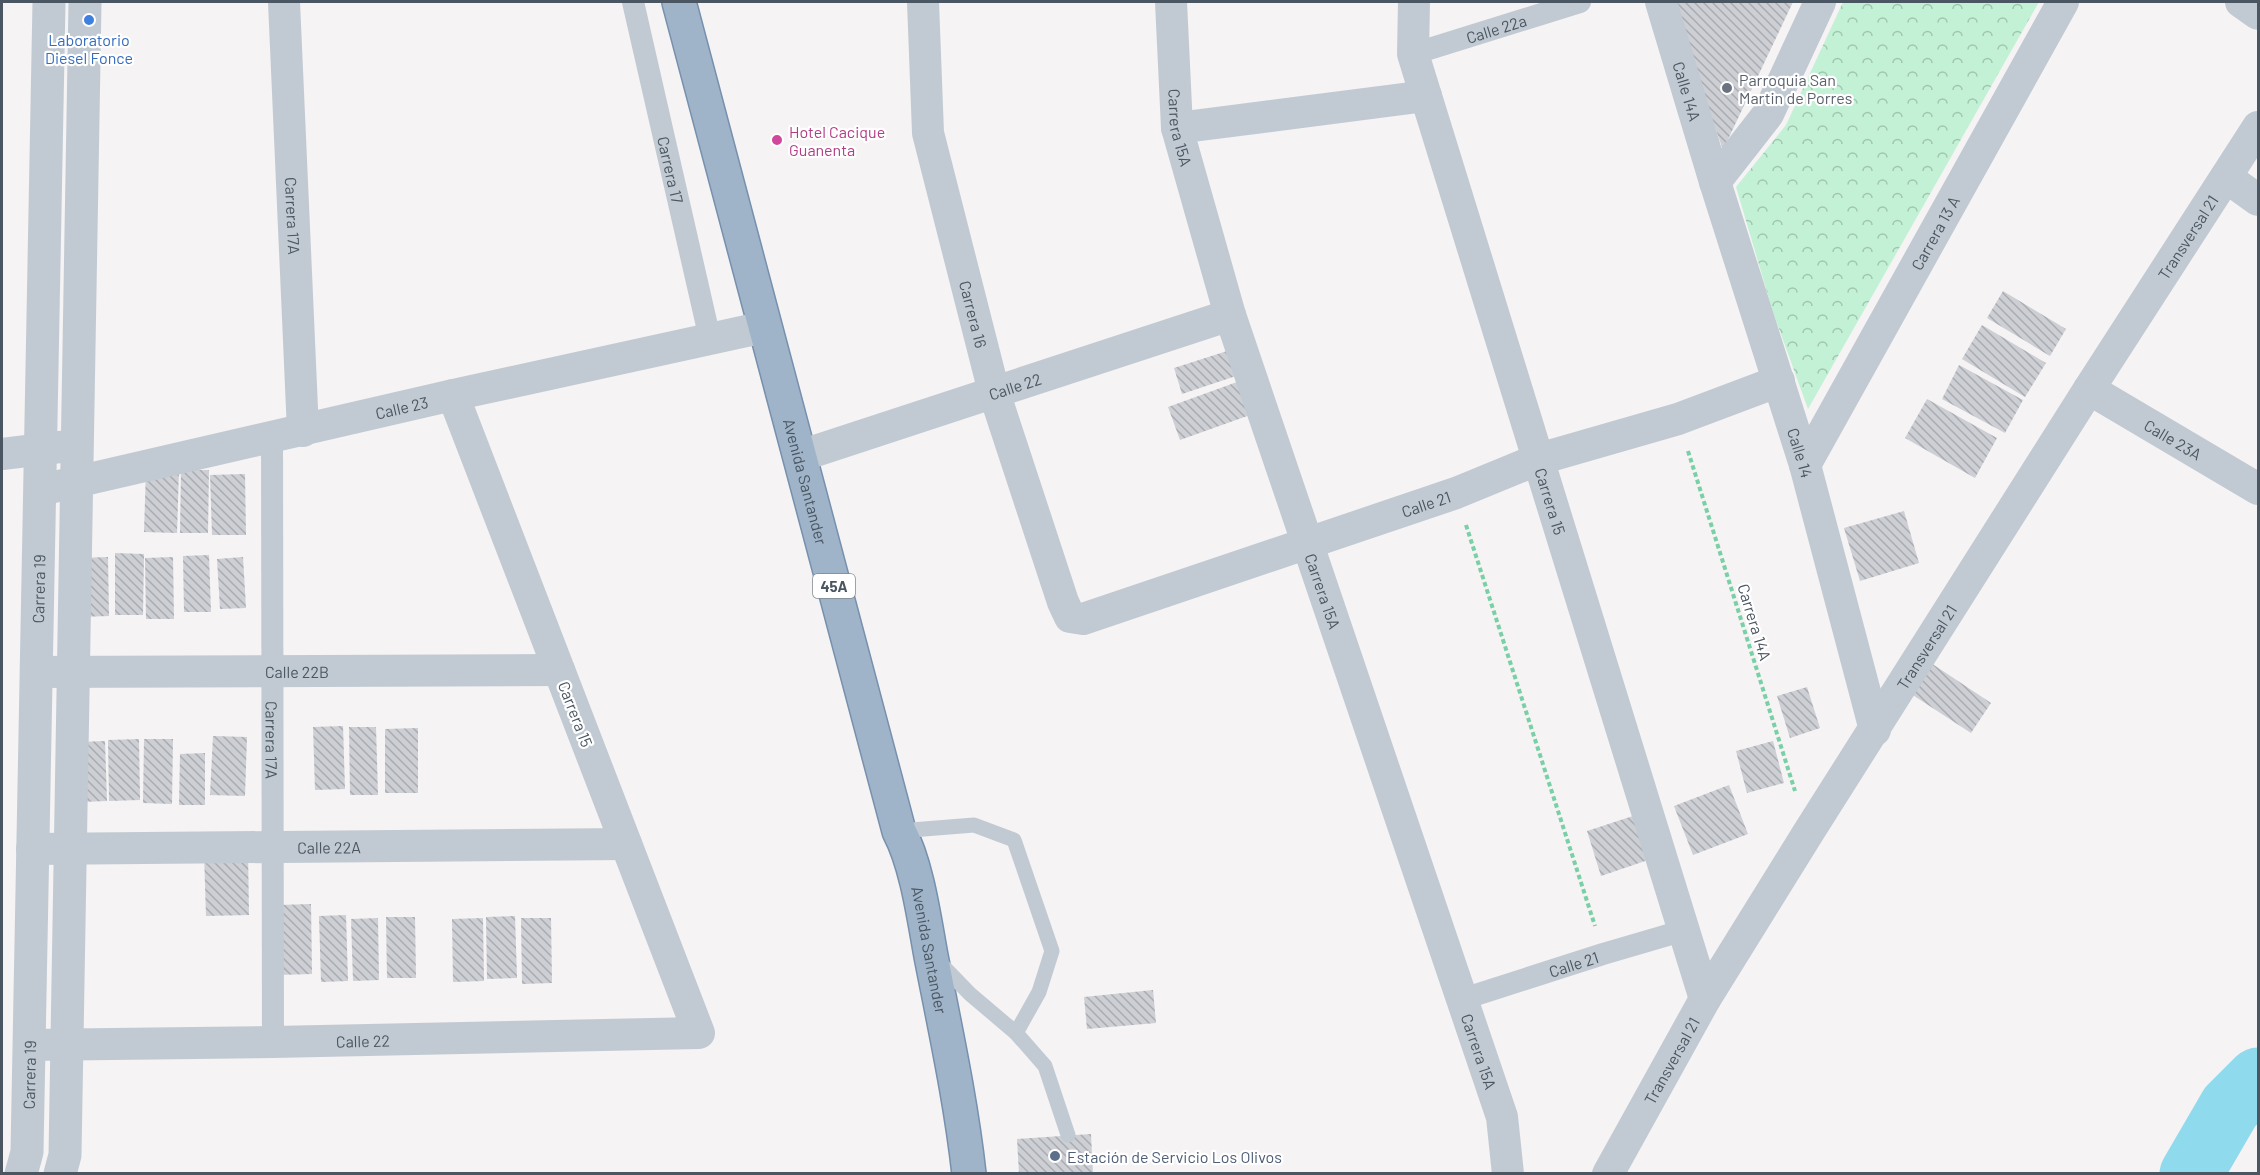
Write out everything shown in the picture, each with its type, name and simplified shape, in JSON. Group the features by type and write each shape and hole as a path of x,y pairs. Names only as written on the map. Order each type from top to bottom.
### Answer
{"highway":[{"name":"Avenida Santander","path":"679,2 899,831 906,844 945,1023 969,1173"}],"street":[{"name":"Carrera 19","path":"21,1173 27,1152 49,2"},
{"path":"60,1173 65,1155 85,2"},
{"name":"Carrera 17A","path":"284,2 303,431"},
{"name":"Carrera 17","path":"633,2 710,339"},
{"name":"Carrera 16","path":"923,2 928,133 994,392 1063,602 1070,617"},
{"name":"Carrera 15A","path":"1171,2 1177,128 1230,315 1502,1117 1508,1173"},
{"name":"Carrera 15","path":"1414,2 1413,54 1705,999"},
{"name":"Calle 22a","path":"1413,54 1580,2"},
{"name":"Calle 14A","path":"1661,2 1715,182"},
{"path":"1715,182 1768,114 1820,2"},
{"name":"Carrera 13 A","path":"1805,465 2063,2"},
{"path":"2241,2 2259,14"},
{"path":"1177,128 1426,96"},
{"name":"Transversal 21","path":"1608,1173 1705,999 1808,833 2089,388 2259,127"},
{"path":"2226,177 2259,200"},
{"name":"Calle 14","path":"1715,182 1805,465 1875,730"},
{"name":"Calle 22","path":"800,456 1230,315"},
{"name":"Calle 23","path":"41,490 453,395 765,327"},
{"name":"Calle 21","path":"1070,617 1083,619 1309,544 1456,493 1539,459 1678,419 1779,381"},
{"name":"Calle 23A","path":"2089,388 2259,489"},
{"name":"Carrera 15","path":"453,395 699,1033"},
{"name":"Carrera 17A","path":"272,438 273,1042"},
{"path":"2,454 77,446"},
{"name":"Calle 22B","path":"36,672 560,670"},
{"name":"Calle 22A","path":"32,849 626,844"},
{"name":"Calle 21","path":"1463,999 1685,930"},
{"name":"Calle 22","path":"29,1045 699,1033"}],"lane":[{"path":"899,831 974,825 1014,840 1052,951 1040,992 1016,1033"},
{"path":"931,953 970,994 1016,1033 1045,1066 1068,1135"}],"path":[{"name":"Carrera 14A","path":"1678,419 1808,833"},
{"path":"1456,493 1603,954"}],"green space":[{"path":"1843,2 2039,2 1808,409 1773,312 1736,187 1786,125"}],"building":[{"name":"Parroquia San Martin de Porres","path":"1675,2 1793,2 1723,150 1679,25"},
{"path":"2003,291 2066,329 2050,356 1987,318"},
{"path":"1982,325 2046,363 2025,397 1962,359"},
{"path":"1227,351 1236,376 1182,394 1174,368"},
{"path":"1959,365 2023,400 2005,433 1942,399"},
{"path":"1237,382 1250,415 1180,440 1168,407"},
{"path":"1927,399 1997,438 1975,478 1905,438"},
{"path":"146,470 179,470 177,533 144,532"},
{"path":"181,470 209,470 208,533 180,533"},
{"path":"245,474 246,535 212,535 210,475"},
{"path":"1904,511 1919,563 1860,581 1844,528"},
{"path":"115,553 144,554 143,615 115,615"},
{"path":"209,555 211,612 184,612 183,556"},
{"path":"108,557 109,616 80,617 79,558"},
{"path":"173,557 174,619 146,619 145,558"},
{"path":"243,557 246,608 220,609 217,559"},
{"path":"1925,659 1991,703 1971,733 1905,690"},
{"path":"1807,687 1820,728 1790,738 1777,696"},
{"path":"343,726 345,789 315,790 313,727"},
{"path":"349,727 376,727 378,795 350,795"},
{"path":"418,728 418,793 385,793 385,729"},
{"path":"213,736 247,737 245,796 210,795"},
{"path":"139,739 140,800 109,801 108,740"},
{"path":"144,739 173,739 172,804 143,803"},
{"path":"105,741 107,801 81,802 79,742"},
{"path":"1773,741 1784,783 1747,793 1736,751"},
{"path":"205,753 205,805 179,805 180,754"},
{"path":"1729,785 1748,834 1693,855 1674,806"},
{"path":"1639,814 1654,858 1601,876 1587,831"},
{"path":"248,851 249,915 206,916 204,853"},
{"path":"311,904 312,974 278,975 278,905"},
{"path":"346,915 348,981 321,982 319,916"},
{"path":"515,916 517,978 487,979 486,917"},
{"path":"386,917 415,917 416,978 387,978"},
{"path":"378,918 379,980 353,981 351,919"},
{"path":"483,918 484,981 453,982 452,919"},
{"path":"521,918 551,918 552,983 522,984"},
{"path":"1153,990 1156,1023 1087,1029 1084,997"},
{"name":"Estación de Servicio Los Olivos","path":"1091,1134 1093,1174 1019,1174 1017,1139"}],"waterway":[{"path":"2191,1174 2230,1107 2258,1079"}],"place":[{"name":"Laboratorio Diesel Fonce","path":"89,20"},
{"name":"Parroquia San Martin de Porres","path":"1727,88"},
{"name":"Hotel Cacique Guanenta","path":"777,140"},
{"name":"Estación de Servicio Los Olivos","path":"1055,1156"}]}
